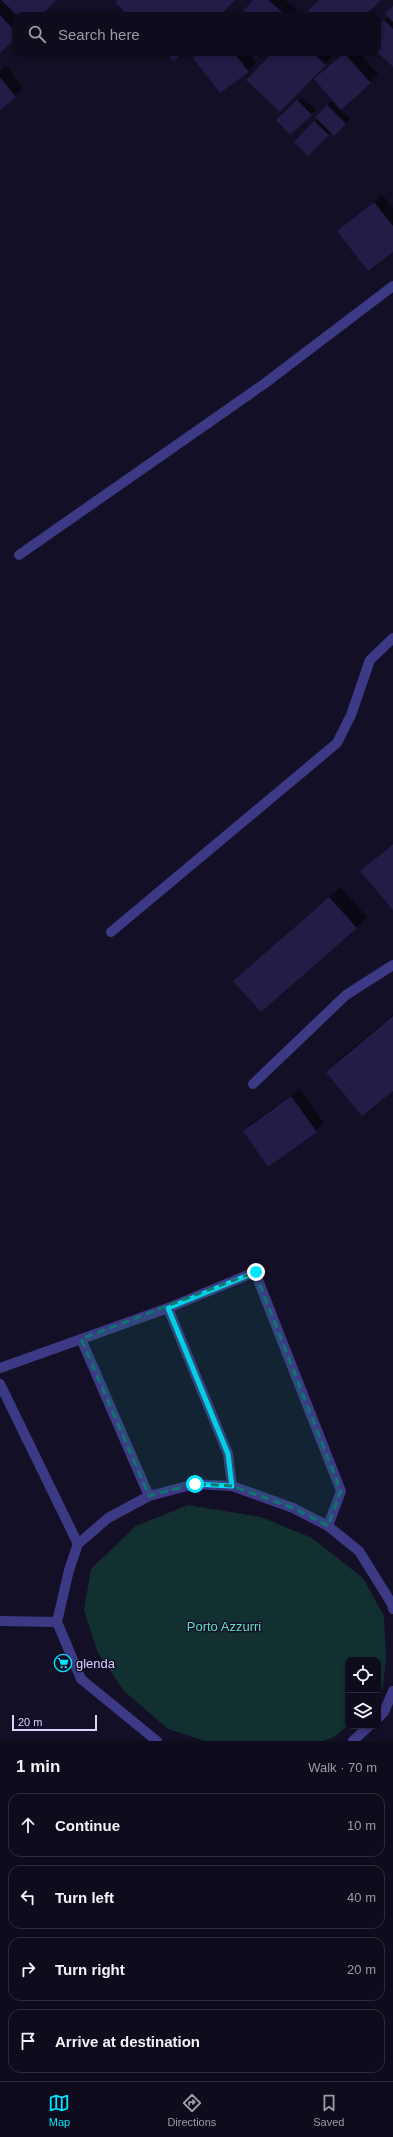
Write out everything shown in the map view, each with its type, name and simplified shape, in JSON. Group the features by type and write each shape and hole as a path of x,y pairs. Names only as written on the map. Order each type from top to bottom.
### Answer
{"street":[{"path":"20,555 264,384 393,286"},
{"path":"111,932 337,743 351,715 370,660 393,638"},
{"path":"253,1084 346,995 393,965"},
{"path":"0,1368 168,1308 256,1272 341,1491 328,1526"},
{"path":"168,1308 228,1454 232,1486"},
{"path":"81,1339 148,1496"},
{"path":"0,1384 78,1544"},
{"path":"157,1741 81,1679 57,1622 69,1570 78,1544 108,1518 148,1496 195,1484 232,1486 293,1508 328,1526 359,1551 392,1604 393,1609"},
{"path":"0,1621 57,1622"},
{"path":"381,1715 384,1712 393,1691"},
{"path":"353,1741 366,1729"}],"highlighted area":[{"path":"255,1272 341,1491 328,1526 293,1508 232,1486 195,1484 149,1496 81,1339"}],"green space":[{"name":"Porto Azzurri","path":"188,1505 261,1517 312,1538 363,1578 384,1616 386,1658 383,1687 381,1691 381,1657 345,1657 345,1728 334,1737 323,1741 205,1741 168,1729 124,1691 98,1653 84,1610 91,1569 136,1526"}],"building":[{"path":"1,0 56,0 45,12 14,12"},
{"path":"117,0 235,0 223,12 125,12 115,2"},
{"path":"253,0 268,0 282,12 242,12"},
{"path":"319,0 381,0 368,12 307,12"},
{"path":"393,6 393,22 385,14"},
{"path":"0,15 12,28 12,42 0,53"},
{"path":"384,20 393,29 393,67 381,56 381,23"},
{"path":"169,56 179,56 174,61"},
{"path":"196,56 236,56 249,72 220,93 193,58"},
{"path":"269,56 316,56 326,65 280,112 246,80"},
{"path":"341,56 347,56 371,83 341,110 314,79"},
{"path":"0,77 16,97 0,110"},
{"path":"297,100 312,115 290,135 276,120"},
{"path":"327,105 346,124 334,136 315,117"},
{"path":"314,121 329,135 308,156 294,142"},
{"path":"374,202 393,226 393,252 368,271 337,231"},
{"path":"393,844 393,910 360,871"},
{"path":"329,897 357,928 261,1012 233,981"},
{"path":"393,1016 393,1091 362,1116 326,1072"},
{"path":"291,1096 317,1132 268,1167 243,1131"}],"place":[{"name":"glenda","path":"63,1663"}],"route":[{"path":"195,1484 232,1486 228,1454 168,1308 256,1272"}]}
